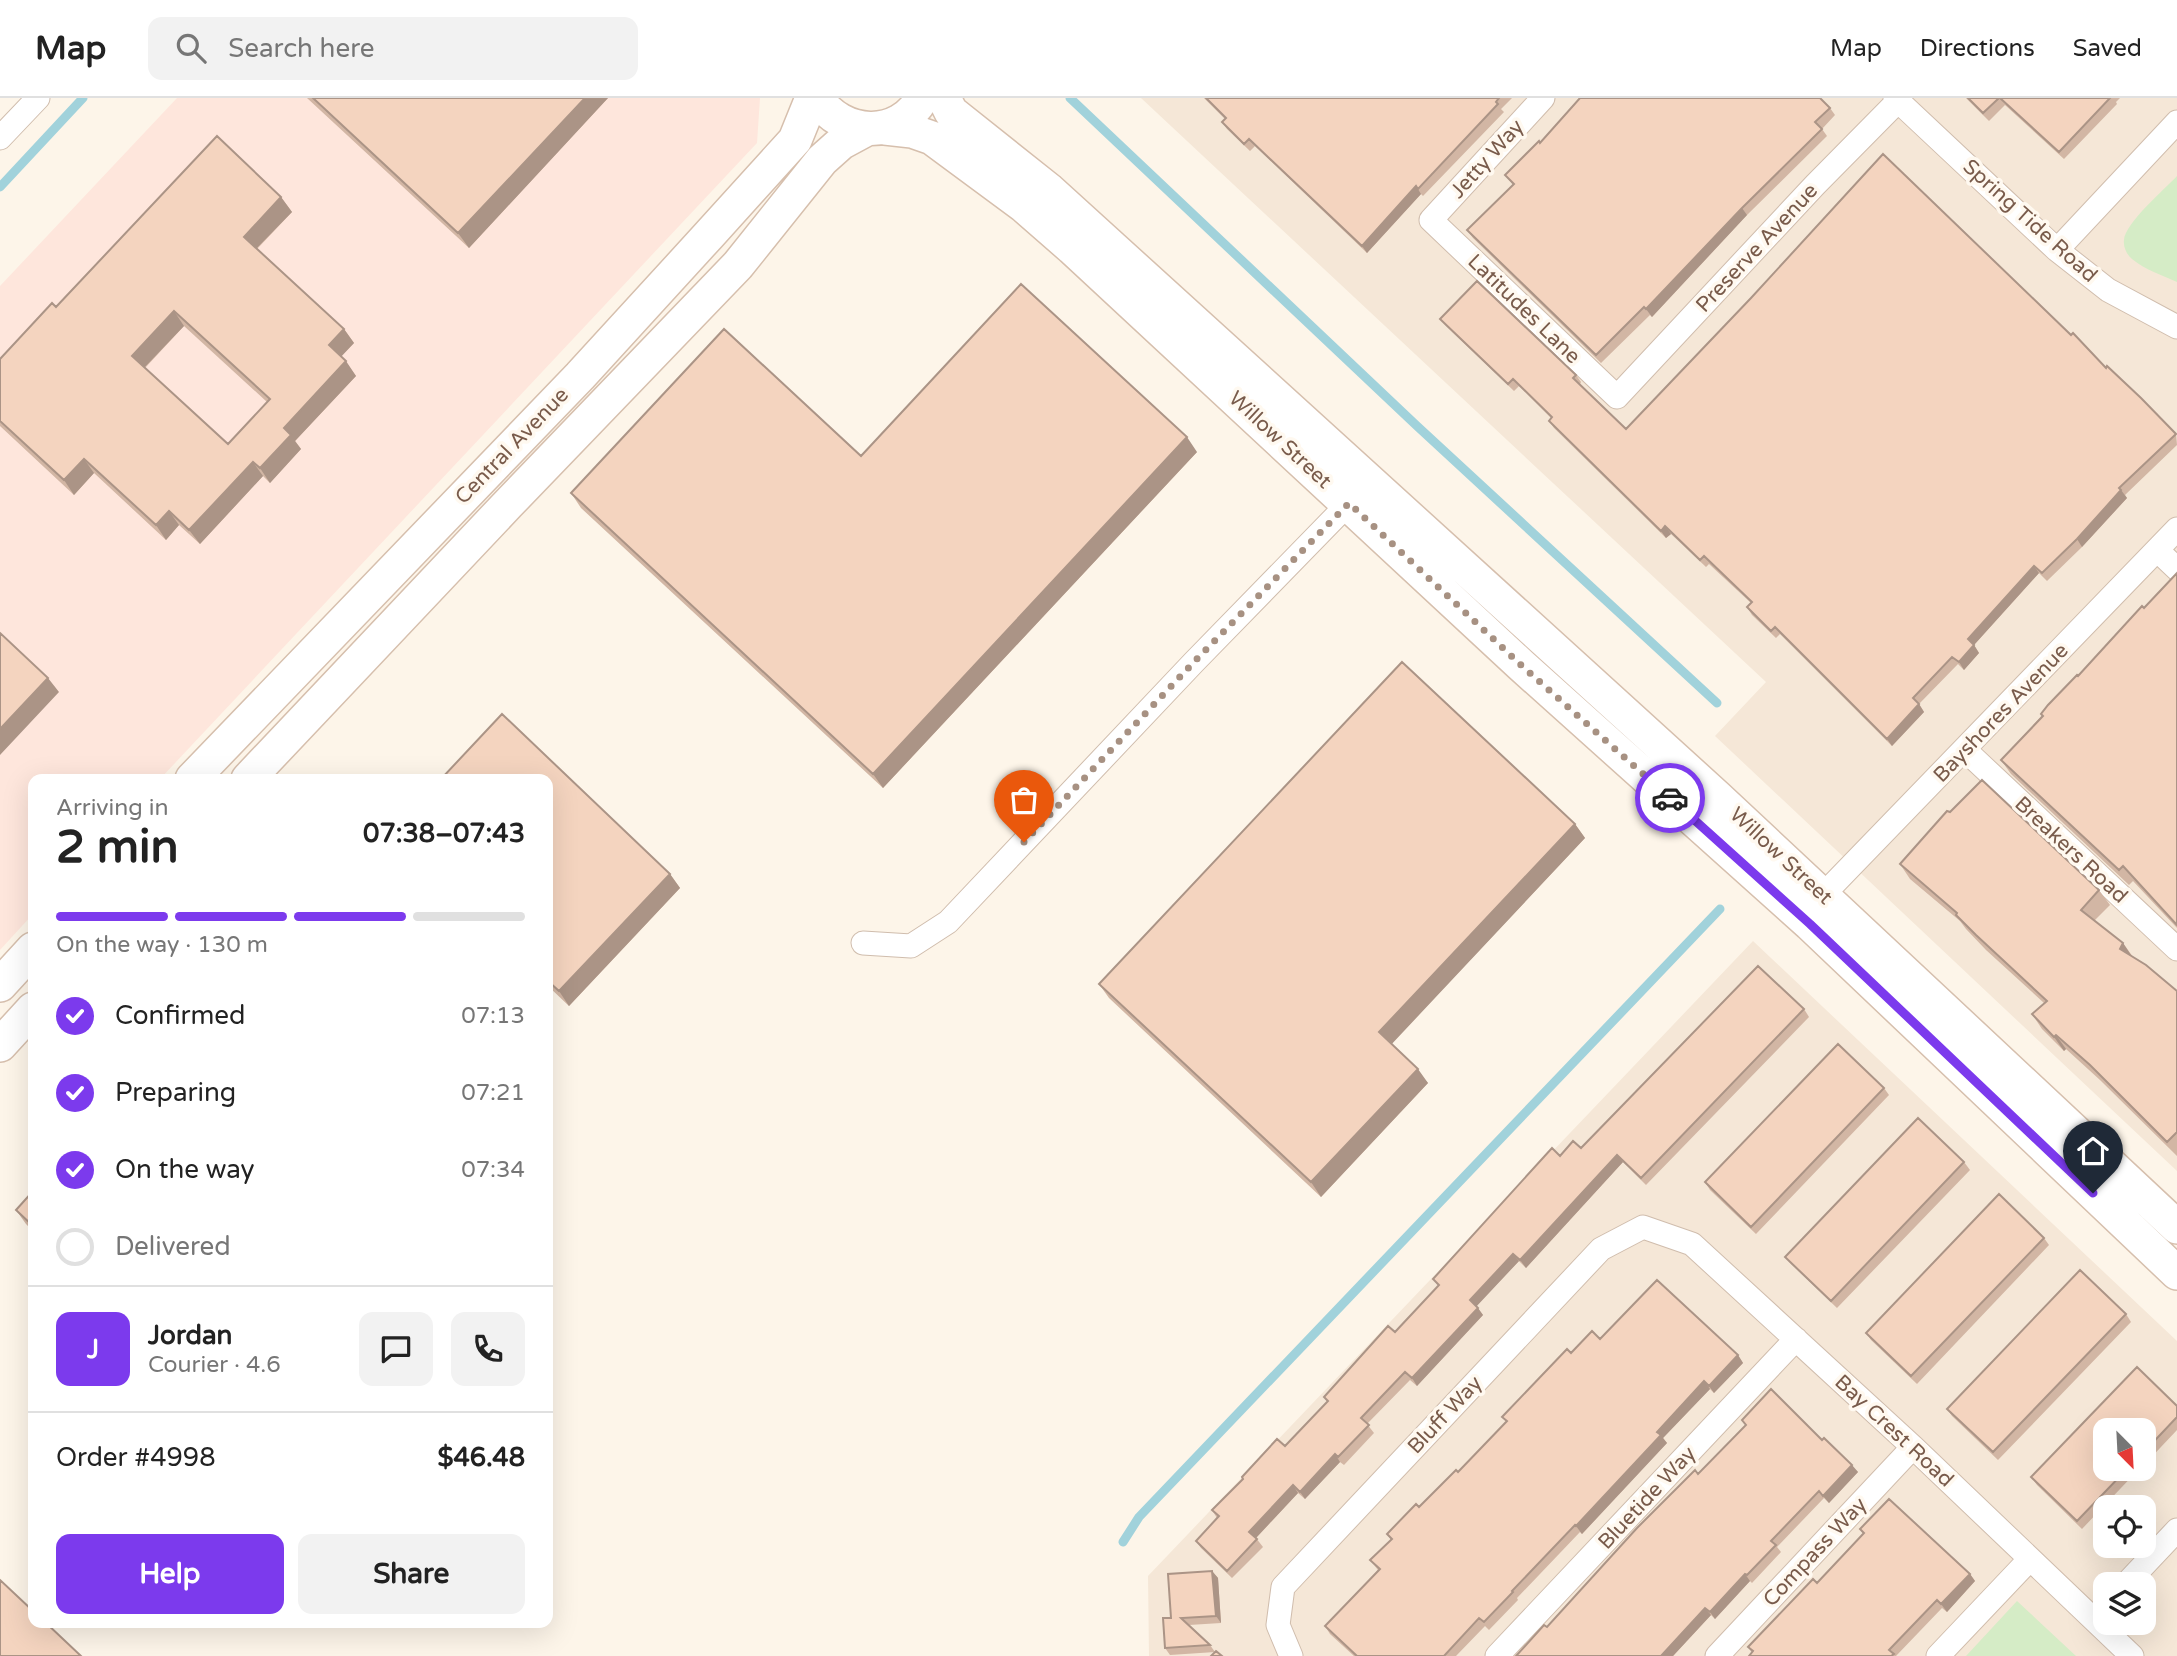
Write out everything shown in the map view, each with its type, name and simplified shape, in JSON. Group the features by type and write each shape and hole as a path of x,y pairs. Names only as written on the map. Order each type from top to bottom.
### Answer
{"street":[{"path":"0,138 38,98"},
{"name":"Willow Street","path":"814,98 835,118 850,126 912,131 932,138 1024,206 1349,503 1521,665 1810,924 2177,1273"},
{"name":"Central Avenue","path":"197,774 580,376 709,235 795,140 814,98"},
{"name":"Central Avenue","path":"253,774 738,265 822,160 841,143 901,121 917,108 922,98"},
{"name":"Willow Street","path":"944,98 951,112 1049,190 1823,895 2177,1227"},
{"name":"Jetty Way","path":"1431,220 1543,98"},
{"name":"Spring Tide Road","path":"1897,99 2057,250 2108,290 2177,327"},
{"name":"Preserve Avenue","path":"1617,397 1897,99"},
{"path":"2057,250 2177,122"},
{"name":"Latitudes Lane","path":"1431,220 1617,397"},
{"path":"863,943 911,946 948,922 1349,503"},
{"name":"Bayshores Avenue","path":"1823,895 2177,529"},
{"path":"2158,550 2177,569"},
{"name":"Breakers Road","path":"1965,750 2177,949"},
{"path":"0,985 28,954"},
{"path":"0,1045 28,1014"},
{"name":"Bay Crest Road","path":"1643,1227 1692,1244 1913,1447 2029,1560 2093,1608"},
{"name":"Bluff Way","path":"1291,1656 1278,1625 1283,1587 1601,1249 1643,1227"},
{"name":"Bluetide Way","path":"1497,1656 1796,1339"},
{"name":"Compass Way","path":"1717,1656 1913,1447"},
{"path":"2137,1572 2177,1530"},
{"path":"1938,1656 2029,1560"},
{"name":"Bay Crest Road","path":"2116,1635 2132,1656"}],"shaded area":[{"path":"177,98 760,98 757,143 165,774 28,774 28,919 0,950 0,286"},
{"path":"1141,98 2177,98 2177,1171 1715,736 1766,682"},
{"path":"1753,941 2177,1341 2177,1656 1149,1656 1148,1576"}],"green space":[{"path":"2177,176 2177,282 2137,263 2127,253 2124,243 2126,233 2138,216"},
{"path":"2017,1601 2076,1656 1966,1656"}],"building":[{"path":"313,98 585,98 458,233"},
{"path":"1206,98 1499,98 1496,102 1498,104 1418,189 1416,186 1362,246 1249,139 1244,144 1222,122 1226,118"},
{"path":"1580,98 1820,98 1830,108 1815,122 1822,129 1646,309 1644,307 1596,355 1467,230 1514,184 1505,175 1539,141 1540,143"},
{"path":"1968,98 1999,98 1983,113"},
{"path":"2000,98 2110,98 2059,152"},
{"path":"217,136 281,197 244,237 344,329 329,345 346,361 284,428 291,435 260,468 253,462 189,530 169,511 156,525 84,459 64,480 0,421 0,359 52,303 56,307","holes":["174,311 270,399 228,444 132,356"]},
{"path":"1883,154 2176,434 2119,488 2121,490 2077,539 2042,573 2034,566 1968,639 1974,645 1959,662 1952,657 1913,698 1919,704 1887,739 1775,627 1771,631 1747,607 1752,602 1704,556 1700,560 1665,526 1661,531 1549,421 1552,417 1513,379 1508,384 1440,319 1477,281 1576,375 1573,378 1626,429"},
{"path":"1021,284 1187,437 873,774 571,493 724,329 861,456"},
{"path":"2177,573 2177,925 2123,866 2119,870 2001,760 2043,716 2041,714 2048,705"},
{"path":"0,633 48,678 0,729"},
{"path":"1402,662 1575,824 1379,1032 1418,1069 1311,1182 1099,984"},
{"path":"502,714 670,874 559,991 553,986 553,774 446,774"},
{"path":"1982,780 2099,890 2081,910 2123,943 2120,949 2146,965 2177,991 2177,1132 2167,1142 2090,1065 2056,1035 2054,1037 2032,1014 2047,1001 1976,935 1957,913 1900,864 1947,811 1950,812"},
{"path":"1758,966 1804,1009 1641,1178 1617,1155 1520,1260 1513,1254 1470,1300 1478,1308 1412,1378 1405,1372 1361,1418 1369,1425 1338,1457 1335,1454 1300,1492 1293,1485 1249,1532 1257,1539 1227,1571 1196,1541 1219,1516 1212,1510 1277,1439 1285,1446 1328,1401 1324,1397 1388,1326 1395,1332 1439,1285 1433,1279 1552,1148 1560,1156 1573,1141 1581,1148"},
{"path":"1838,1044 1884,1088 1751,1227 1705,1182"},
{"path":"1918,1118 1964,1162 1831,1301 1785,1257"},
{"path":"1999,1194 2044,1238 1911,1376 1866,1333"},
{"path":"28,1197 28,1221 16,1210"},
{"path":"2080,1270 2126,1314 1993,1452 1947,1409"},
{"path":"1657,1280 1738,1355 1709,1386 1704,1381 1657,1432 1661,1435 1576,1526 1484,1622 1479,1618 1444,1656 1357,1656 1325,1626 1380,1569 1370,1560 1392,1539 1387,1534 1416,1504 1419,1507 1456,1470 1458,1472 1507,1421 1502,1417 1567,1349 1571,1353 1592,1331 1600,1339"},
{"path":"2137,1367 2177,1406 2177,1417 2156,1439 2156,1418 2093,1418 2093,1481 2115,1481 2102,1495 2093,1495 2093,1504 2077,1521 2031,1477"},
{"path":"1771,1389 1822,1440 1824,1438 1852,1465 1823,1496 1819,1491 1771,1541 1776,1545 1710,1612 1705,1608 1661,1656 1516,1656 1544,1625 1547,1627 1637,1528 1695,1470 1698,1474 1746,1425 1742,1420"},
{"path":"1889,1499 1970,1574 1941,1604 1937,1600 1889,1650 1894,1654 1891,1656 1749,1656 1753,1651 1748,1647 1813,1579 1817,1583 1864,1533 1860,1529"},
{"path":"1212,1571 1216,1616 1181,1618 1210,1645 1165,1648 1163,1618 1171,1618 1168,1574"},
{"path":"0,1580 28,1606 28,1628 51,1628 81,1656 0,1656"}],"waterway":[{"path":"0,187 83,98"},
{"path":"1070,98 1417,426 1717,703"},
{"path":"1123,1542 1139,1517 1720,909"}],"way so far":[{"path":"1024,842 1349,503 1521,665 1670,798"}],"route":[{"path":"1670,798 1810,924 2093,1193"}]}
